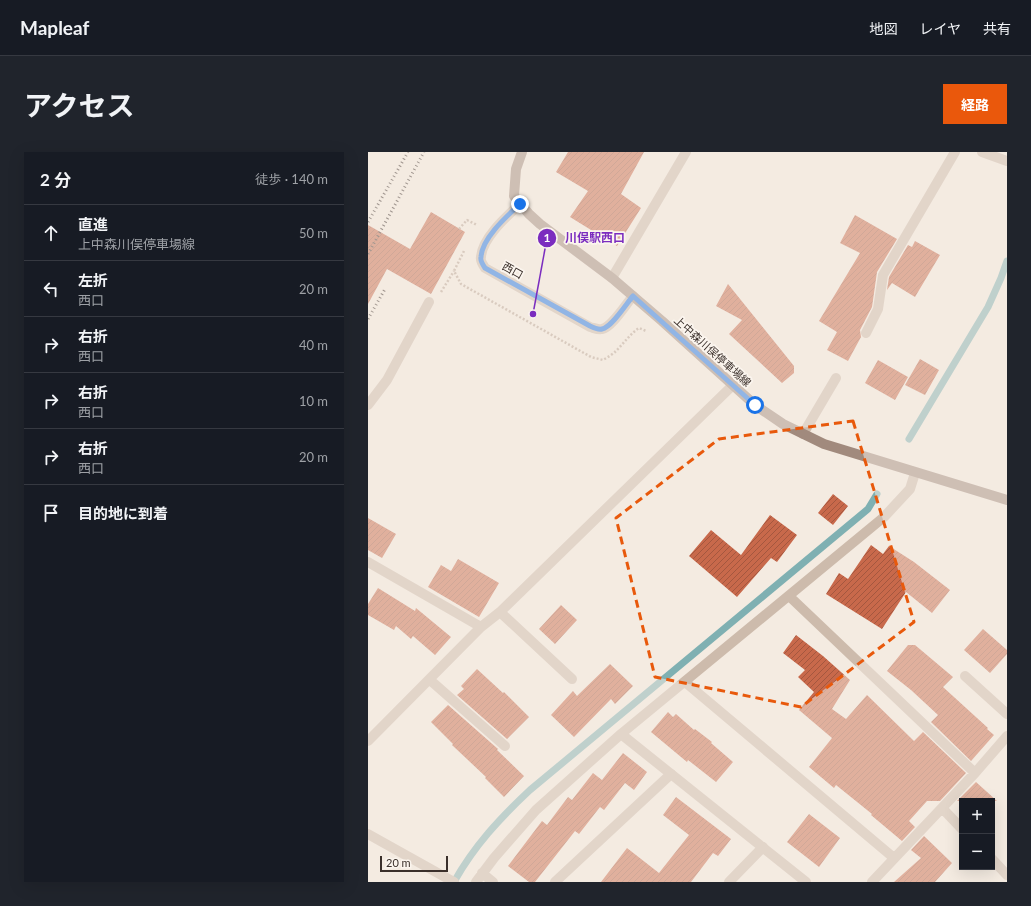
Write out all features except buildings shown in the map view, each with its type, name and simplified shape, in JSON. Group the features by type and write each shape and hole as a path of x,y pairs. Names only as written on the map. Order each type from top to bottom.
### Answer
{"main road":[{"path":"520,204 514,196 514,181 516,169 522,152"},
{"name":"上中森川俣停車場線","path":"520,204 540,224 612,278 633,296 732,386 760,409 784,424 824,444 1007,500"}],"street":[{"path":"612,278 686,152"},
{"path":"866,333 878,309 883,275 955,152"},
{"path":"982,152 1007,161"},
{"name":"西口","path":"520,204 496,228 483,246 480,258 485,268 597,329 603,329 610,325 633,296"},
{"path":"368,405 387,380 429,302"},
{"path":"804,434 836,378"},
{"path":"368,741 481,628 500,612 732,386"},
{"path":"493,882 479,878 536,810 621,734 884,517 910,489 915,473"},
{"path":"368,562 481,628"},
{"path":"789,596 975,773"},
{"path":"500,612 572,679"},
{"path":"965,676 1007,714"},
{"path":"430,680 504,746"},
{"path":"685,682 894,858"},
{"path":"621,734 806,882"},
{"path":"872,882 975,773 1007,736"},
{"path":"555,882 671,774"},
{"path":"942,808 959,826"},
{"path":"368,834 454,882"},
{"path":"728,882 763,847"},
{"path":"995,862 1007,875"}],"path":[{"path":"459,229 467,220 477,225"},
{"path":"429,302 438,296 454,271"}],"highlighted area":[{"path":"853,421 914,622 801,707 655,677 616,518 719,439"}],"waterway":[{"path":"909,439 988,307 1007,261"},
{"path":"454,882 470,856 488,833 530,790 868,509 877,494"}],"railway":[{"path":"368,222 408,152"},
{"path":"368,254 424,152"},
{"path":"368,319 385,289"}],"place":[{"name":"川俣駅西口","path":"533,314"}],"route":[{"path":"520,204 496,228 483,246 480,258 485,268 597,329 603,329 610,325 633,296 755,405"}]}
